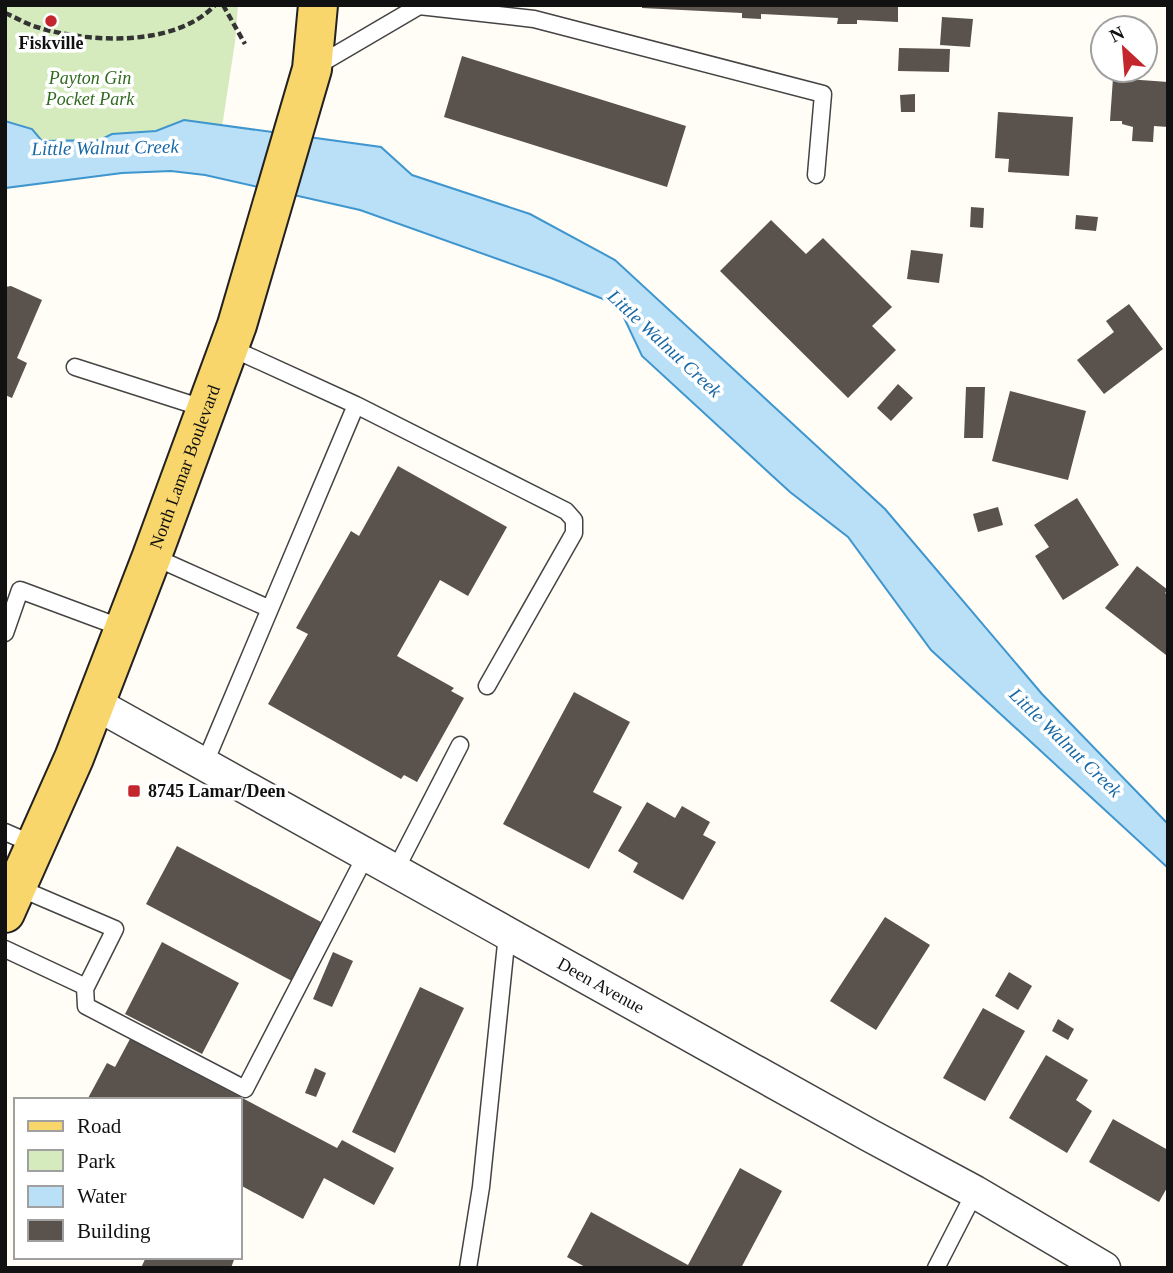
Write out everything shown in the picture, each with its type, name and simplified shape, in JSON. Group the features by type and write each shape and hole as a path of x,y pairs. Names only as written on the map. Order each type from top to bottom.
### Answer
{"main road":[{"name":"North Lamar Boulevard","path":"11,900 20,839 74,758 125,629 233,336 313,68 318,5"}],"street":[{"name":"Deen Avenue","path":"96,704 975,1192 1104,1268"}],"lane":[{"path":"313,68 419,6 534,19 823,94 816,174"},
{"path":"233,336 356,405 566,511 574,520 573,533 487,686"},
{"path":"75,367 206,409"},
{"path":"204,765 268,608 356,405"},
{"path":"152,556 268,608"},
{"path":"5,633 20,590 125,629"},
{"path":"395,871 460,745"},
{"path":"11,900 115,929 85,987 86,1006 244,1089 366,855"},
{"path":"468,1268 481,1187 507,934"},
{"path":"5,949 85,987"},
{"path":"936,1268 975,1192"}],"path":[{"path":"5,13 40,28 99,38 139,39 178,28 215,5"},
{"path":"223,5 245,44"}],"green space":[{"name":"Payton Gin Pocket Park","path":"5,5 238,5 219,147 5,179"}],"water":[{"name":"Little Walnut Creek","path":"184,120 381,147 412,175 530,214 615,260 885,509 1042,694 1168,824 1168,868 931,650 848,537 790,492 642,356 618,305 551,278 360,210 205,175 171,171 122,173 5,188 5,121 32,129 42,141 100,140 112,134 156,131"}],"building":[{"path":"642,5 898,5 898,22 857,20 857,24 837,24 838,18 761,14 761,19 742,18 742,13 642,8"},
{"path":"942,17 973,19 970,47 940,45"},
{"path":"899,48 950,49 949,72 898,71"},
{"path":"462,56 686,126 667,187 444,117"},
{"path":"1168,82 1168,127 1154,126 1153,142 1132,141 1133,127 1122,124 1122,121 1110,121 1113,84"},
{"path":"915,94 915,112 901,112 900,95"},
{"path":"998,112 1073,117 1069,176 1008,172 1009,159 995,158"},
{"path":"971,207 984,208 983,228 970,227"},
{"path":"1076,215 1098,217 1096,231 1075,229"},
{"path":"771,220 806,254 823,238 892,307 872,326 896,350 848,398 720,271"},
{"path":"911,250 943,254 939,283 907,279"},
{"path":"11,286 42,300 17,358 27,363 12,398 5,395 5,287"},
{"path":"1129,304 1163,349 1104,394 1077,360 1114,332 1106,321"},
{"path":"898,384 913,398 891,421 877,408"},
{"path":"966,387 985,387 983,438 964,438"},
{"path":"1010,391 1086,411 1068,480 992,461"},
{"path":"398,466 507,527 468,596 440,580 397,656 454,688 451,691 464,698 417,782 404,775 401,779 268,704 308,634 296,628 351,531 359,536"},
{"path":"1077,498 1119,565 1063,600 1035,556 1049,547 1034,525"},
{"path":"998,507 1003,525 978,532 973,514"},
{"path":"1137,566 1168,590 1165,593 1168,595 1166,655 1105,608"},
{"path":"574,692 630,722 593,792 622,807 589,869 503,824"},
{"path":"647,802 675,818 682,806 710,822 703,835 716,842 683,900 633,872 638,863 618,851"},
{"path":"177,846 323,923 292,981 146,904"},
{"path":"885,917 930,945 876,1030 830,1001"},
{"path":"162,942 239,983 202,1054 125,1014"},
{"path":"333,952 353,961 332,1007 313,999"},
{"path":"1009,972 1032,986 1018,1010 995,996"},
{"path":"420,987 464,1008 395,1153 352,1132"},
{"path":"983,1008 1025,1031 985,1101 943,1078"},
{"path":"1058,1019 1074,1029 1068,1040 1052,1031"},
{"path":"130,1039 337,1148 342,1140 394,1168 374,1205 324,1178 303,1219 242,1186 242,1098 88,1098 107,1063 115,1067"},
{"path":"1046,1055 1088,1080 1076,1100 1092,1111 1067,1153 1009,1118"},
{"path":"315,1068 326,1073 316,1097 305,1093"},
{"path":"1113,1119 1168,1150 1168,1186 1159,1202 1089,1162"},
{"path":"740,1168 782,1191 741,1268 587,1268 567,1257 591,1212 688,1265"},
{"path":"145,1259 234,1259 231,1268 141,1268"}],"place":[{"name":"Fiskville","path":"51,21"},
{"name":"8745 Lamar/Deen","path":"134,791"}]}
